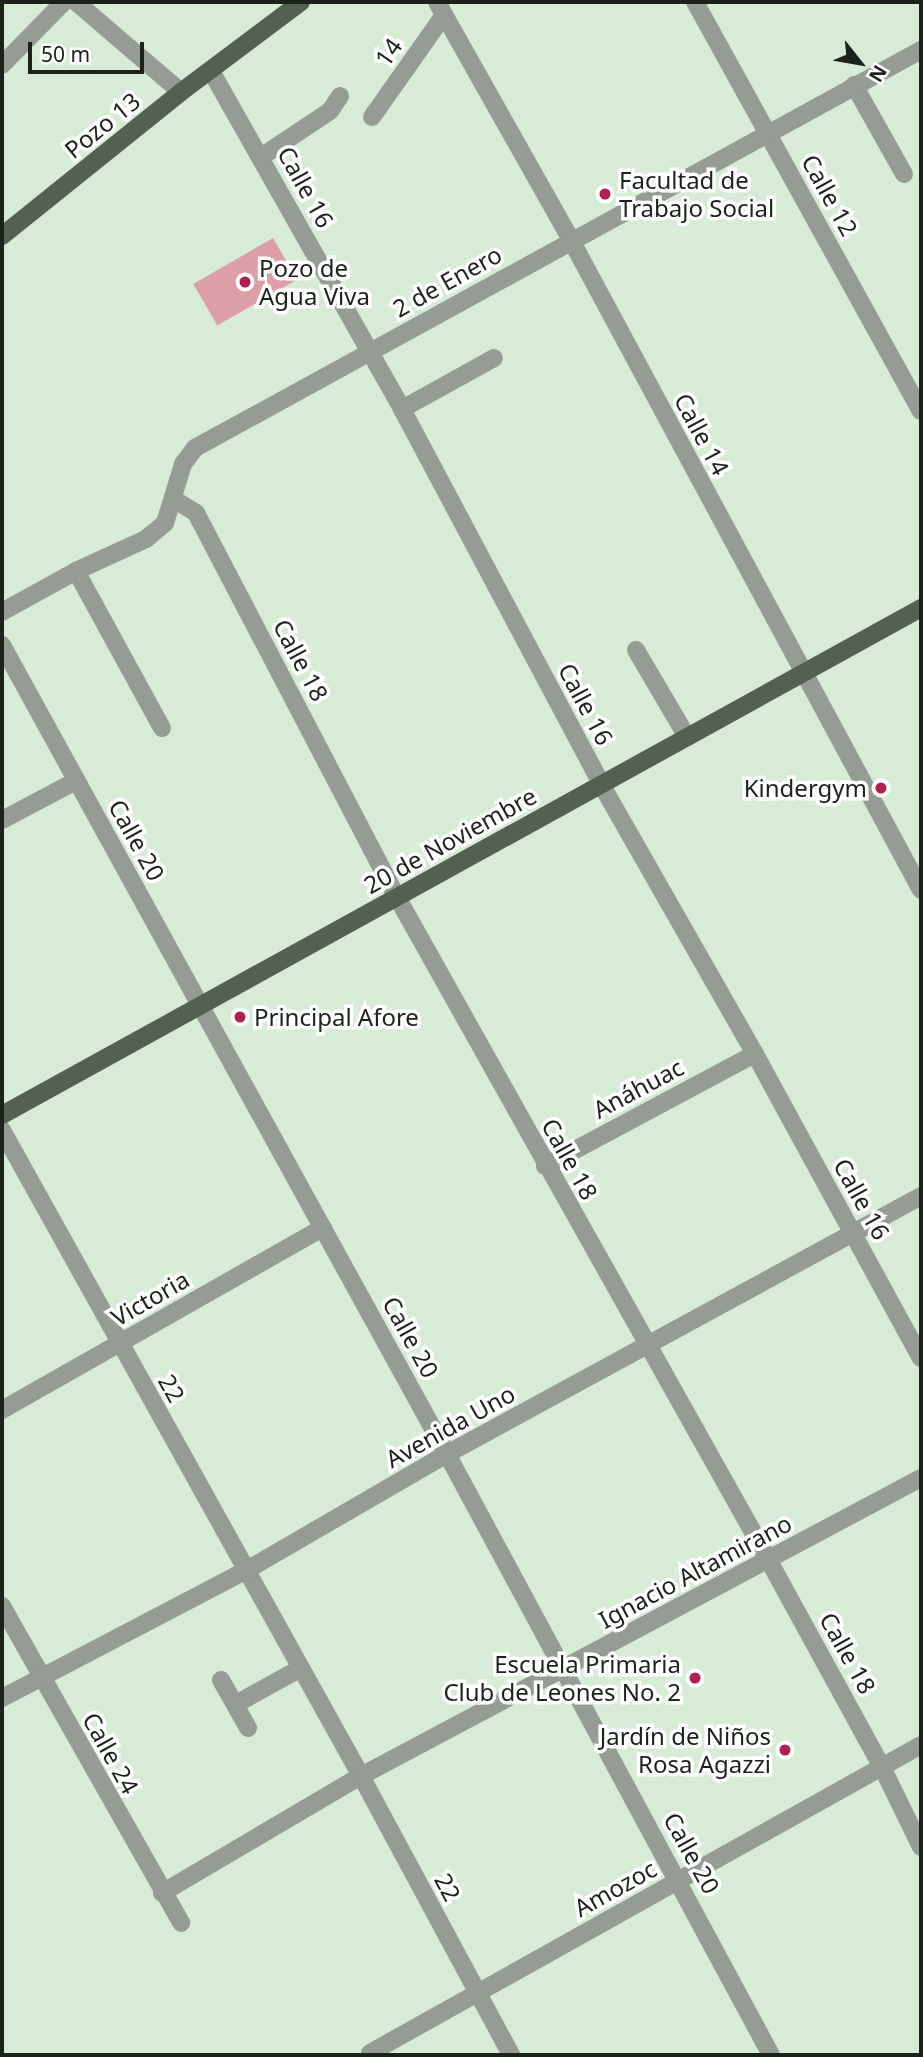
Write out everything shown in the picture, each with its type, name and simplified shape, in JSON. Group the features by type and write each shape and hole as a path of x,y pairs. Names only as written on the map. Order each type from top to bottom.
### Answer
{"main road":[{"name":"Pozo 13","path":"2,236 181,92 301,2"},
{"name":"20 de Noviembre","path":"2,1115 921,608"}],"street":[{"path":"2,65 64,2"},
{"path":"76,2 181,92"},
{"name":"Calle 12","path":"695,2 921,411"},
{"name":"14","path":"372,117 440,9"},
{"name":"Calle 14","path":"440,9 571,240 921,890"},
{"name":"2 de Enero","path":"2,612 76,571 146,539 165,523 183,464 195,448 921,50"},
{"name":"Calle 16","path":"211,71 402,409 601,784 755,1054 921,1358"},
{"path":"854,85 904,174"},
{"path":"261,157 330,111 340,96"},
{"path":"402,409 494,358"},
{"name":"Calle 18","path":"173,499 196,513 397,897 545,1166 768,1559 882,1767 921,1847"},
{"path":"76,571 162,727"},
{"name":"Calle 20","path":"2,645 447,1454 772,2055"},
{"path":"636,650 687,737"},
{"path":"2,820 76,781"},
{"name":"Anáhuac","path":"545,1166 755,1054"},
{"name":"22","path":"2,1130 361,1776 511,2055"},
{"name":"Avenida Uno","path":"2,1698 245,1571 447,1454 921,1196"},
{"name":"Victoria","path":"2,1410 323,1228"},
{"name":"Ignacio Altamirano","path":"162,1893 361,1776 921,1478"},
{"name":"Calle 24","path":"2,1606 181,1923"},
{"path":"236,1704 301,1668"},
{"path":"221,1680 248,1728"},
{"name":"Amozoc","path":"370,2053 921,1745"}],"building":[{"name":"Pozo de Agua Viva","path":"273,238 297,280 217,326 193,284"}],"place":[{"name":"Facultad de Trabajo Social","path":"605,194"},
{"name":"Pozo de Agua Viva","path":"245,282"},
{"name":"Kindergym","path":"881,788"},
{"name":"Principal Afore","path":"240,1017"},
{"name":"Escuela Primaria Club de Leones No. 2","path":"695,1678"},
{"name":"Jardín de Niños Rosa Agazzi","path":"785,1750"}]}
